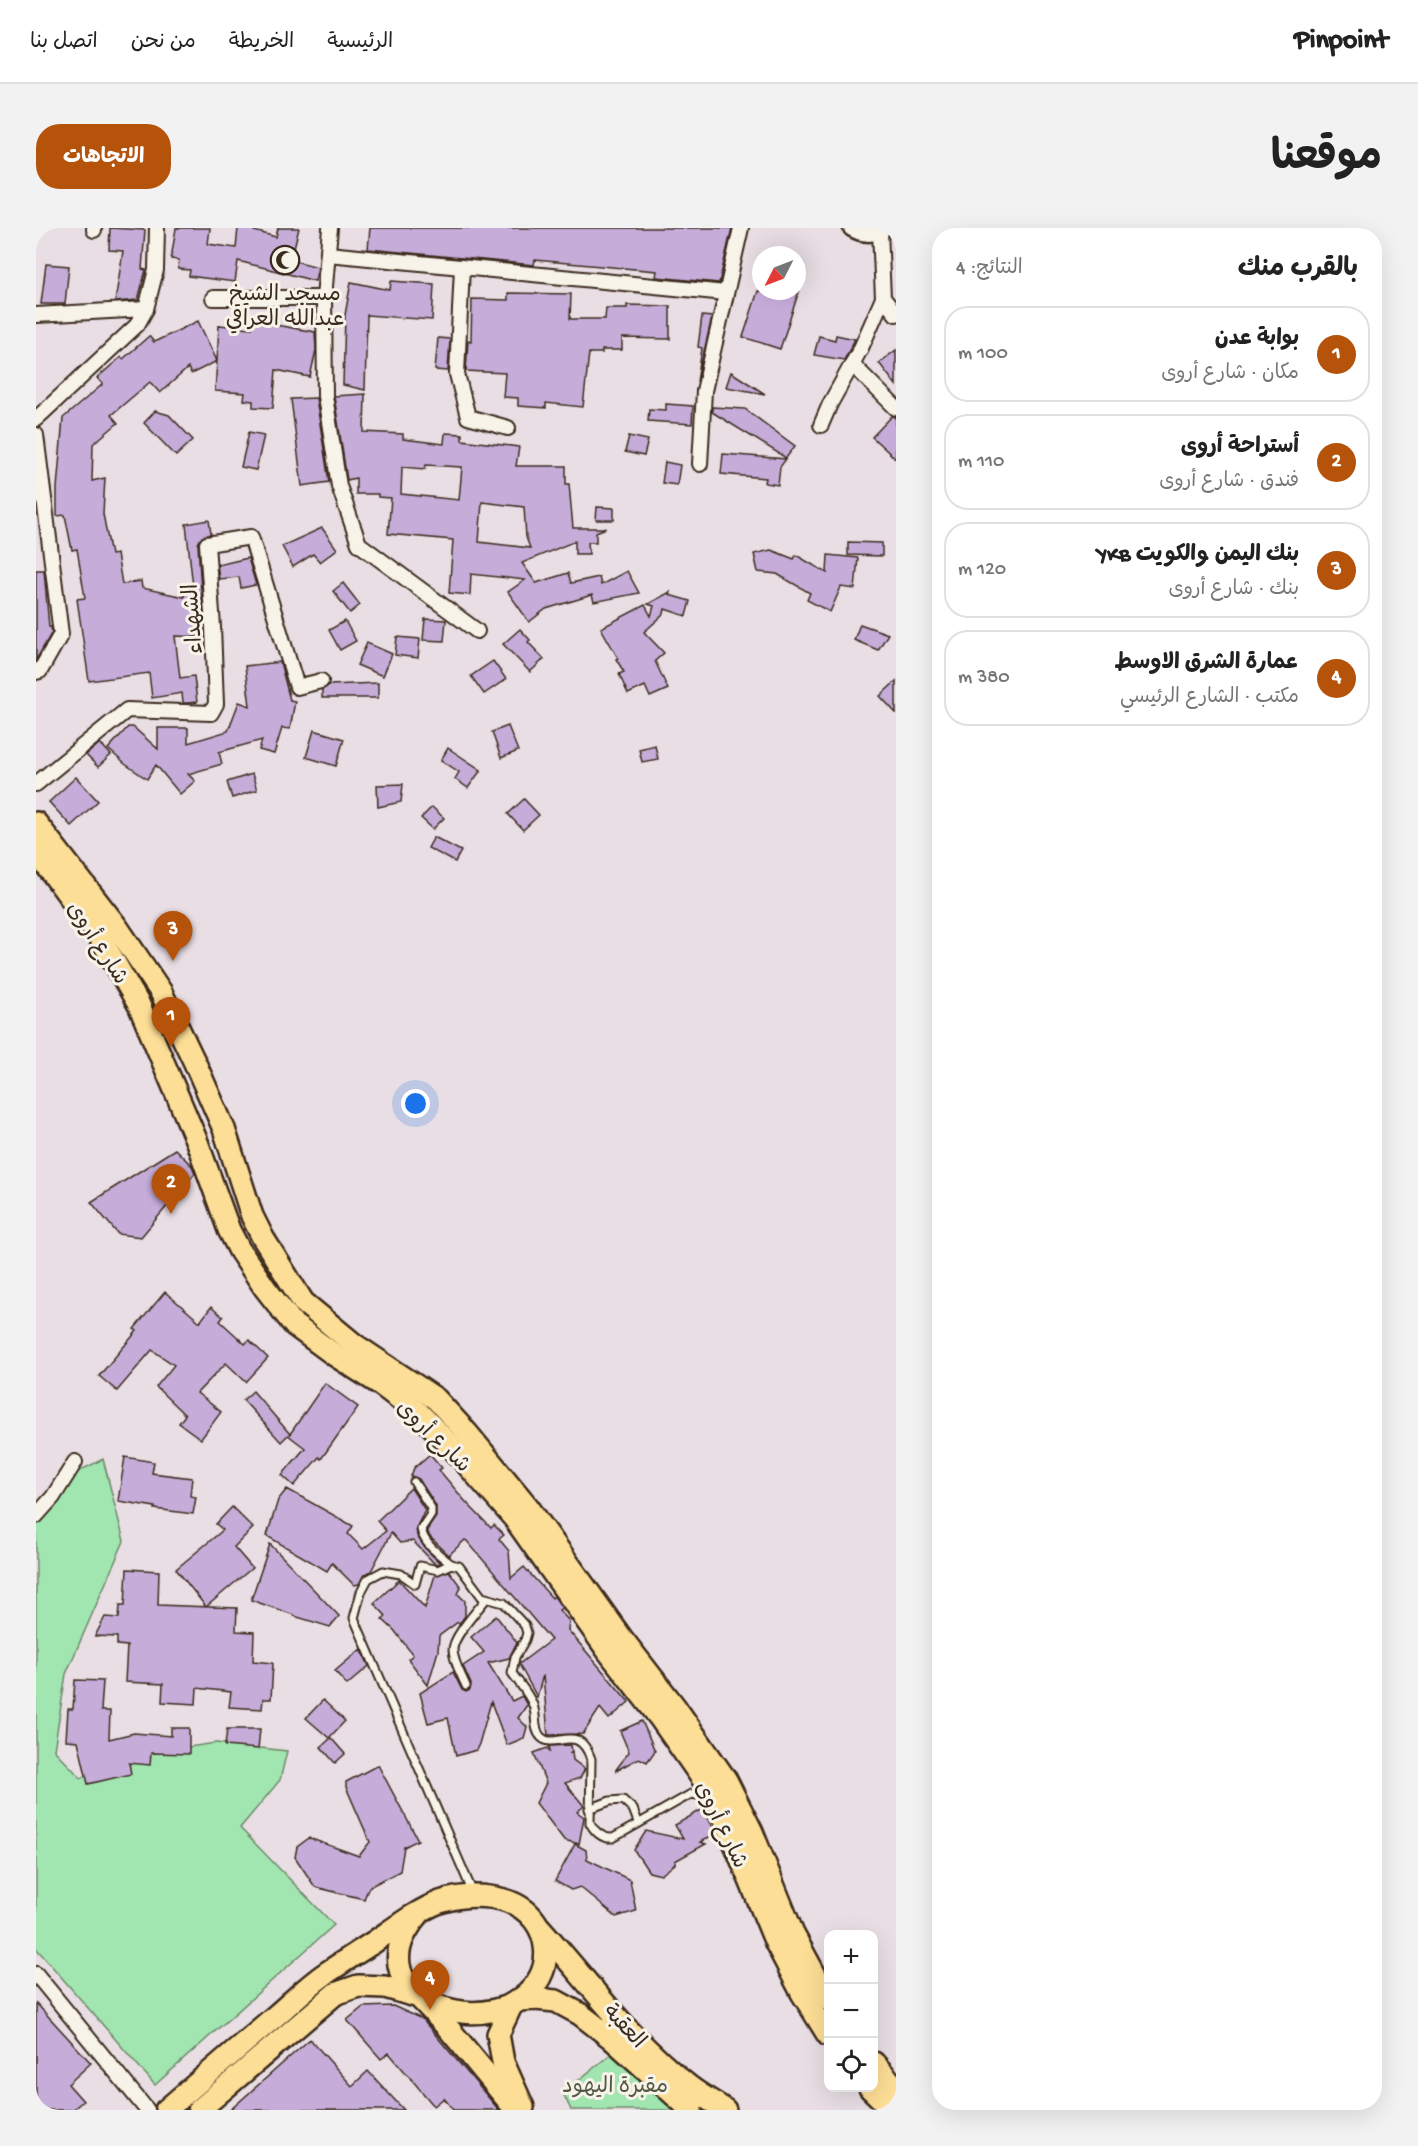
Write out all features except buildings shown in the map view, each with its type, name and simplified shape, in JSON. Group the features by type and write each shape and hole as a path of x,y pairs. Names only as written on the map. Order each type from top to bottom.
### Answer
{"main road":[{"name":"شارع أروى","path":"36,823 117,927 161,992 224,1130 252,1216 303,1302 355,1345 436,1399 528,1508 726,1780 752,1832 793,1934 824,1992"},
{"name":"شارع أروى","path":"36,851 101,939 139,1005 197,1142 229,1230 240,1251 294,1325 420,1414 514,1518 716,1798 776,1943 824,2029"},
{"path":"229,1230 252,1216"},
{"path":"166,2110 323,1975 438,1903 456,1897 474,1896 495,1898 520,1907 539,1927 545,1947 543,1970 531,1990 511,2006 498,2034 503,2062 524,2110"},
{"path":"417,1915 401,1937 398,1959 405,1980 464,2046 516,2110"},
{"name":"العقبة","path":"539,1927 611,2011 648,2050 686,2084 725,2110"},
{"path":"199,2110 335,1994 358,1986 385,1987 418,1997 442,2008 469,2013 496,2009 518,2000"},
{"name":"العقبة","path":"518,2000 556,2001 580,2014 611,2038 691,2110"},
{"path":"878,2068 896,2088"},
{"path":"874,2092 893,2110"}],"street":[{"path":"36,419 137,325 146,309 156,270 157,228"},
{"path":"330,228 324,298 326,396 339,486 359,544 477,631"},
{"path":"700,464 704,391 741,228"},
{"path":"821,425 883,298 882,229 870,234 852,228"},
{"path":"327,254 726,293"},
{"path":"462,267 458,374 468,417 508,428"},
{"path":"213,298 324,298"},
{"path":"883,298 896,314"},
{"path":"36,315 146,309"},
{"path":"852,364 896,408"},
{"path":"36,435 61,634 40,670 36,672"},
{"name":"الشهداء","path":"36,784 128,710 211,713 216,704 207,544 251,537 297,687 321,681"},
{"path":"36,1516 53,1497 75,1462"},
{"path":"36,1974 147,2110"}],"lane":[{"path":"414,1482 431,1508 431,1514 421,1529 426,1543 451,1564 459,1566 486,1599 496,1599 504,1603 525,1626 527,1633 515,1657 512,1673 533,1705 537,1731 541,1737 550,1741 575,1739 588,1752 591,1760 590,1823 595,1831 608,1838 613,1838 691,1794 716,1798"},
{"path":"451,1564 438,1570 420,1566 414,1584 401,1574 383,1571 368,1579 361,1593 354,1618 474,1896"},
{"path":"466,1686 453,1649 468,1622 486,1599"},
{"path":"589,1809 610,1801 623,1800 633,1809 638,1822"}],"green space":[{"path":"103,1459 124,1541 66,1674 54,1750 81,1778 148,1753 216,1743 287,1751 280,1780 240,1828 334,1925 155,2085 36,1948 36,1526 46,1516 75,1473"},
{"name":"مقبرة اليهود","path":"617,2049 681,2110 571,2110 563,2093"}],"place":[{"name":"مسجد الشيخ عبدالله العراقي","path":"285,260"},
{"name":"بنك اليمن والكويت YKB","path":"173,961"},
{"name":"بوابة عدن","path":"171,1047"},
{"name":"أستراحة أروى","path":"171,1214"},
{"name":"عمارة الشرق الاوسط","path":"430,2010"}]}
